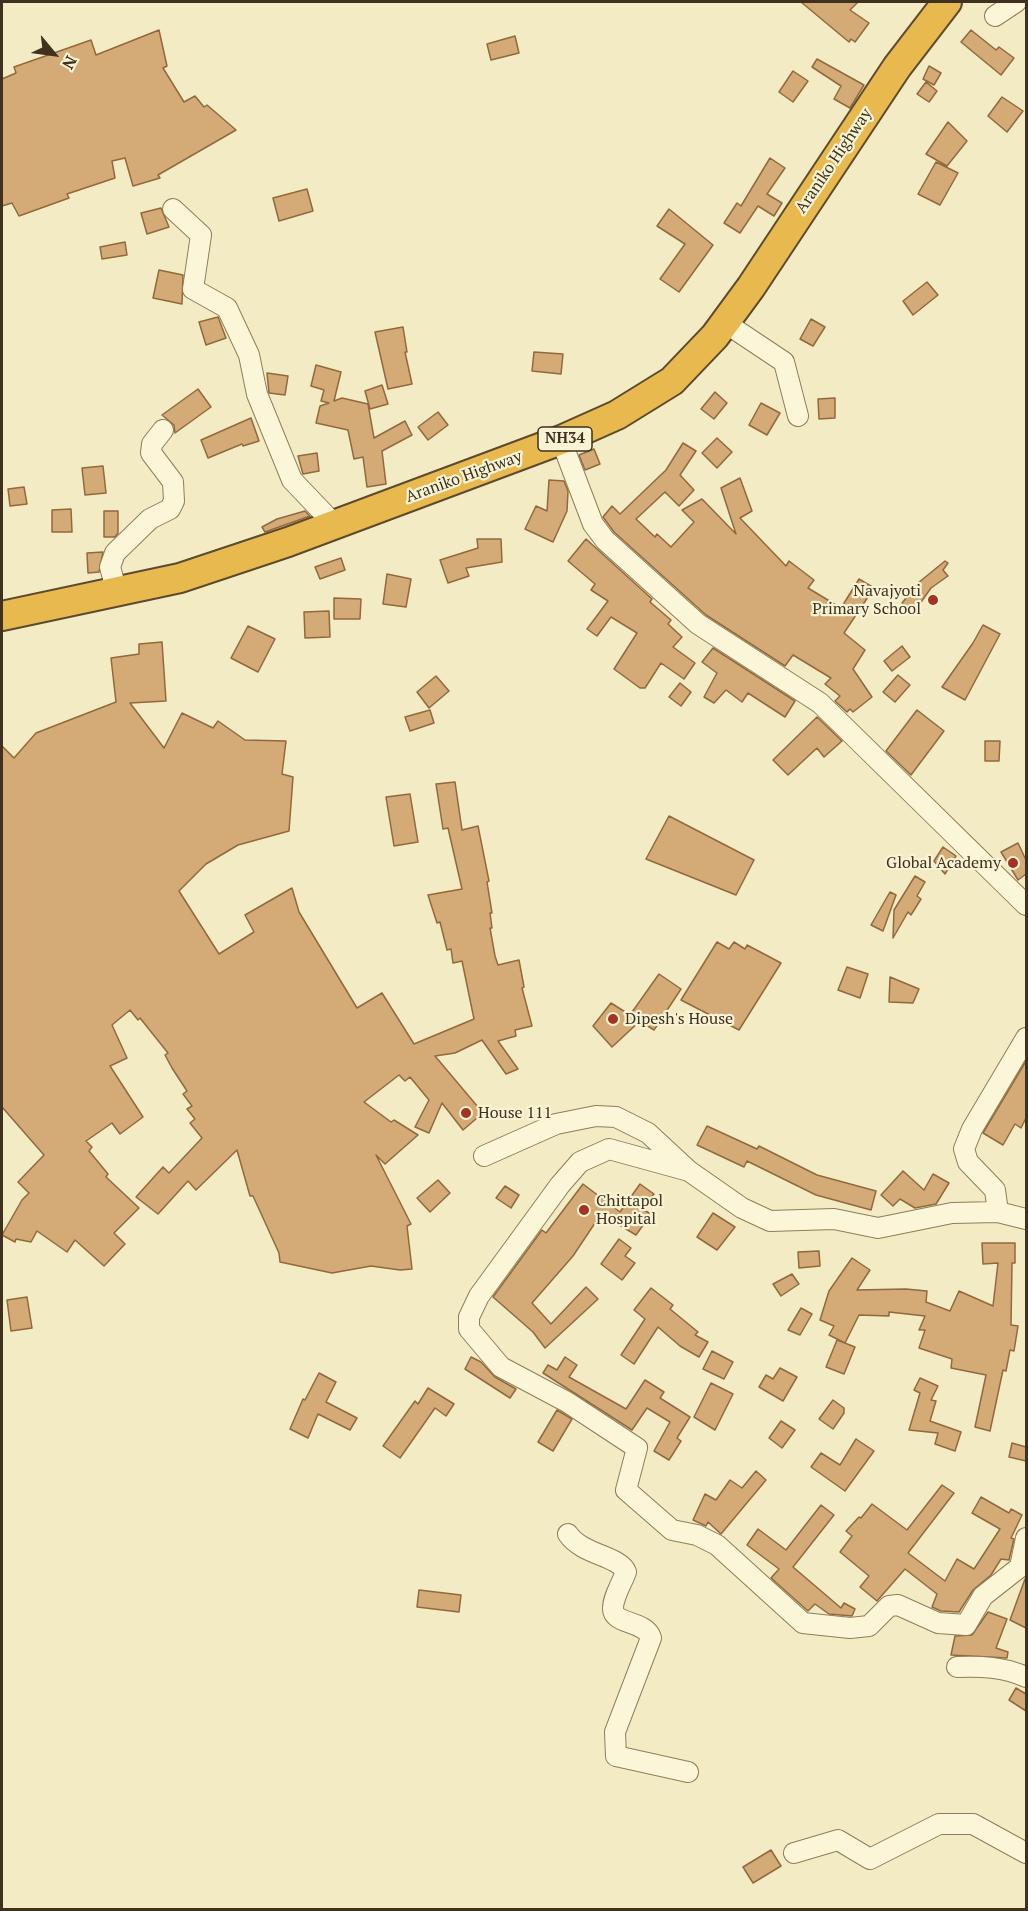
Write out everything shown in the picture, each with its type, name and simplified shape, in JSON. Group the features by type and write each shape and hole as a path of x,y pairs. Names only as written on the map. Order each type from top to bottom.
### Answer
{"highway":[{"name":"Araniko Highway","path":"2,616 180,578 334,524 561,440 617,415 672,381 695,359 724,322 903,58 947,2"}],"street":[{"path":"995,16 1016,2"},
{"path":"172,209 201,235 193,289 226,308 249,355 257,394 292,480 334,524"},
{"path":"724,322 784,362 798,416"},
{"path":"116,590 110,567 115,553 150,519 170,509 174,501 173,482 151,453 152,444 164,430"},
{"path":"561,440 593,524 605,540 698,624 820,703 1026,905"},
{"path":"998,1212 995,1190 968,1162 964,1149 972,1129 1026,1038"},
{"path":"484,1156 556,1124 596,1116 616,1117 648,1133 689,1171 742,1208 770,1221 834,1220 878,1228 952,1214 998,1212 1026,1219"},
{"path":"689,1171 609,1149 580,1162 560,1185 479,1296 469,1317 469,1329 501,1368 567,1402 637,1448 626,1490 672,1530 697,1535 717,1545 802,1623 850,1628 869,1626 890,1606 898,1605 938,1623 966,1625 982,1596 1020,1567 1026,1538"},
{"path":"568,1534 586,1551 618,1562 624,1567 626,1572 613,1608 614,1614 619,1619 644,1628 651,1638 615,1732 616,1756 688,1772"},
{"path":"957,1667 982,1666 1014,1671 1026,1677"},
{"path":"794,1853 838,1840 870,1859 939,1824 973,1824 1026,1853"}],"building":[{"path":"801,2 858,2 850,10 869,23 855,42 851,39 849,42"},
{"path":"159,30 167,66 163,68 184,102 195,96 204,107 207,105 236,130 158,175 160,178 133,186 125,158 112,161 115,178 67,194 69,198 19,216 12,203 2,206 2,79 16,73 14,67 91,40 96,55"},
{"path":"971,30 996,50 999,47 1014,58 1001,75 961,42"},
{"path":"515,36 519,53 491,60 487,44"},
{"path":"817,59 864,85 850,108 834,99 841,86 812,67"},
{"path":"929,66 941,73 934,85 923,79"},
{"path":"793,71 808,81 793,102 779,92"},
{"path":"926,82 937,91 929,102 917,94"},
{"path":"1002,97 1023,111 1007,132 988,116"},
{"path":"948,122 967,141 947,166 926,154"},
{"path":"770,158 785,168 767,194 782,203 774,216 758,206 740,233 724,223 737,203 741,206"},
{"path":"936,162 958,173 940,205 918,194"},
{"path":"307,189 313,211 279,221 273,198"},
{"path":"161,208 169,227 147,234 141,213"},
{"path":"669,209 713,245 679,292 660,279 685,244 657,226"},
{"path":"125,242 127,255 102,259 100,247"},
{"path":"159,270 183,275 182,304 153,298"},
{"path":"927,282 938,295 913,315 903,301"},
{"path":"218,317 226,338 206,345 199,322"},
{"path":"811,319 825,327 813,346 800,339"},
{"path":"403,327 407,352 405,352 412,384 388,389 375,332"},
{"path":"534,352 563,354 561,374 532,371"},
{"path":"316,365 341,372 334,401 342,398 368,404 374,438 405,421 412,435 382,451 386,484 367,487 363,457 354,459 348,430 316,423 320,406 329,403 321,401 324,390 311,386"},
{"path":"267,373 288,376 285,395 269,393"},
{"path":"382,385 388,404 370,409 365,391"},
{"path":"198,389 211,407 175,433 174,425 162,415"},
{"path":"715,392 727,403 714,419 701,409"},
{"path":"835,398 835,418 819,419 818,399"},
{"path":"761,403 780,413 767,435 749,425"},
{"path":"438,412 448,425 428,440 418,427"},
{"path":"251,418 259,441 243,446 242,444 208,458 201,440"},
{"path":"717,438 732,452 717,468 702,453"},
{"path":"683,443 696,451 680,475 694,490 679,506 665,492 636,519 655,537 657,534 671,547 694,522 682,510 702,499 736,534 721,488 740,478 752,511 740,518 786,566 789,561 814,580 808,588 841,608 859,579 874,588 844,633 865,650 853,669 872,697 853,712 850,709 847,712 835,701 840,696 825,684 831,678 793,655 785,666 706,615 614,532 603,517 612,506 620,514 666,470"},
{"path":"594,449 600,464 585,470 579,455"},
{"path":"317,453 319,471 303,474 298,456"},
{"path":"103,466 106,493 85,495 82,468"},
{"path":"549,480 564,481 568,491 567,511 553,542 525,529 536,506 547,511"},
{"path":"24,487 27,504 10,506 8,489"},
{"path":"71,509 72,532 52,532 52,510"},
{"path":"104,511 118,511 118,533 115,537 104,537"},
{"path":"305,511 310,516 265,532 262,527 277,519"},
{"path":"477,539 501,539 502,562 466,568 469,576 448,583 440,560 478,548"},
{"path":"586,539 652,599 650,602 671,620 668,624 682,637 673,647 695,663 684,679 661,663 645,688 640,688 614,669 637,633 611,617 597,636 587,629 608,601 591,590 595,584 568,561"},
{"path":"103,552 99,572 88,573 87,553"},
{"path":"341,558 345,570 320,579 315,567"},
{"path":"945,561 948,563 943,570 948,576 931,588 914,612 902,603 918,583"},
{"path":"387,574 411,579 406,607 383,604"},
{"path":"334,598 361,599 360,619 334,619"},
{"path":"329,611 330,637 305,638 304,612"},
{"path":"983,625 1000,634 965,700 942,687"},
{"path":"248,626 275,639 258,672 231,658"},
{"path":"162,642 166,701 130,703 164,748 182,713 213,728 218,721 245,740 286,741 282,774 293,777 289,831 238,845 206,864 179,891 219,954 254,932 245,915 292,888 299,912 357,1008 382,993 414,1044 474,1019 462,961 453,963 451,949 447,950 440,922 437,923 428,895 462,889 448,828 443,829 436,784 455,782 462,830 478,826 489,881 487,882 492,913 490,913 492,928 490,928 495,956 498,965 519,960 524,987 522,988 532,1026 515,1030 516,1036 498,1041 518,1069 506,1074 482,1040 455,1053 435,1056 483,1113 463,1130 442,1103 429,1133 415,1127 429,1100 410,1077 405,1081 399,1075 364,1102 391,1122 394,1120 418,1135 385,1164 376,1155 411,1224 407,1226 412,1269 400,1270 371,1266 332,1273 280,1262 279,1253 253,1196 250,1196 237,1150 196,1190 188,1181 158,1214 136,1197 163,1167 169,1173 202,1138 190,1123 195,1119 187,1109 192,1106 183,1094 187,1091 165,1055 168,1053 140,1018 138,1020 130,1010 112,1025 127,1058 110,1066 143,1117 120,1134 112,1123 86,1141 92,1147 89,1151 108,1174 106,1177 139,1208 114,1233 125,1244 104,1266 75,1240 67,1252 37,1231 31,1242 16,1239 15,1242 2,1235 22,1200 29,1193 18,1182 44,1155 2,1107 2,746 14,758 36,733 116,702 111,658 139,654 139,644"},
{"path":"902,646 910,657 892,671 884,661"},
{"path":"713,648 795,701 785,717 748,693 742,702 726,690 714,703 704,697 717,673 702,662"},
{"path":"898,675 910,685 895,702 883,692"},
{"path":"436,676 449,691 429,708 417,692"},
{"path":"680,683 691,692 681,706 669,697"},
{"path":"430,710 434,723 410,731 405,717"},
{"path":"917,710 944,731 911,775 886,751"},
{"path":"817,717 842,741 824,757 817,748 788,775 773,760"},
{"path":"985,741 1000,741 999,761 985,761"},
{"path":"410,794 418,842 394,846 386,797"},
{"path":"669,816 754,860 736,895 646,859"},
{"name":"Global Academy","path":"1018,843 1026,860 1026,874 1018,880 1001,852"},
{"path":"943,847 956,856 945,874 934,861"},
{"path":"915,876 925,882 917,896 921,899 911,915 908,912 893,938 894,910"},
{"path":"890,892 896,895 883,931 871,925"},
{"path":"717,942 729,949 734,942 745,949 747,945 781,963 739,1030 681,1000"},
{"path":"847,967 868,974 860,998 838,990"},
{"path":"659,974 681,989 654,1030 640,1021 612,1047 593,1026 611,1003 630,1015"},
{"path":"890,977 919,989 913,1003 889,1002"},
{"path":"1026,1061 1026,1118 1021,1128 1015,1124 1003,1145 983,1133"},
{"path":"707,1126 757,1149 759,1146 817,1175 876,1191 871,1210 816,1195 747,1161 744,1167 697,1145"},
{"path":"903,1171 924,1190 933,1174 949,1183 936,1204 915,1208 900,1199 893,1206 881,1195"},
{"path":"438,1180 450,1193 430,1212 417,1198"},
{"path":"583,1184 620,1212 640,1184 654,1194 642,1209 651,1214 636,1235 601,1214 573,1256 532,1303 551,1324 586,1287 598,1299 545,1348 533,1332 493,1297 542,1230 546,1233"},
{"path":"505,1186 519,1195 511,1208 496,1198"},
{"path":"713,1213 735,1227 717,1250 697,1237"},
{"path":"619,1239 631,1248 625,1256 635,1263 622,1280 601,1264"},
{"path":"982,1243 1015,1243 1015,1263 1012,1263 1011,1325 1018,1326 1014,1351 1010,1350 1006,1371 1003,1370 990,1431 975,1427 986,1375 951,1368 952,1359 919,1348 925,1330 919,1330 925,1316 889,1312 889,1316 859,1315 845,1343 829,1335 834,1326 820,1320 829,1291 852,1258 870,1270 857,1290 927,1291 926,1302 950,1311 959,1291 993,1306 998,1263 983,1264"},
{"path":"819,1251 820,1266 799,1268 798,1252"},
{"path":"792,1274 799,1284 781,1296 773,1284"},
{"path":"651,1288 673,1305 670,1309 698,1332 695,1335 708,1342 699,1357 680,1346 658,1327 634,1364 621,1355 645,1319 634,1310"},
{"path":"27,1297 32,1328 11,1331 7,1300"},
{"path":"801,1308 812,1314 800,1335 788,1330"},
{"path":"837,1340 855,1347 844,1374 826,1367"},
{"path":"712,1351 733,1362 724,1379 703,1369"},
{"path":"471,1357 481,1362 495,1377 516,1389 510,1398 465,1369"},
{"path":"565,1357 577,1365 569,1377 626,1409 645,1380 664,1392 660,1398 690,1417 677,1438 681,1441 669,1460 654,1451 670,1422 647,1408 632,1430 543,1373 548,1365 557,1370"},
{"path":"780,1368 797,1377 783,1401 759,1387 766,1375 773,1379"},
{"path":"319,1373 336,1382 326,1402 357,1418 350,1430 318,1414 308,1438 290,1429 303,1399 305,1400"},
{"path":"920,1378 938,1386 931,1400 936,1401 930,1421 961,1432 955,1451 935,1444 938,1433 909,1430 920,1393 914,1390"},
{"path":"711,1383 733,1394 715,1430 694,1417"},
{"path":"428,1388 454,1404 446,1416 435,1408 400,1458 383,1446 415,1401 418,1404"},
{"path":"833,1400 844,1408 844,1413 833,1429 819,1419"},
{"path":"557,1410 572,1419 553,1451 538,1442"},
{"path":"781,1421 795,1430 782,1448 769,1438"},
{"path":"856,1439 874,1451 845,1491 811,1467 821,1453 840,1465"},
{"path":"1012,1443 1026,1447 1026,1461 1009,1457"},
{"path":"756,1471 766,1480 721,1534 708,1522 706,1526 693,1520 705,1494 716,1500 730,1480 742,1488"},
{"path":"942,1485 954,1493 908,1553 945,1581 957,1559 974,1569 1000,1529 972,1513 981,1497 1009,1513 1011,1509 1022,1515 1011,1538 1014,1539 1009,1560 1001,1559 991,1575 973,1590 959,1612 941,1611 932,1607 937,1594 905,1569 877,1601 860,1587 869,1576 840,1552 852,1536 846,1531 872,1504 907,1530"},
{"path":"821,1505 834,1515 793,1567 841,1608 844,1603 855,1609 852,1616 829,1614 815,1604 808,1611 771,1578 779,1569 747,1545 758,1529 786,1550"},
{"path":"1026,1579 1026,1628 1010,1620"},
{"path":"419,1590 461,1595 459,1612 417,1607"},
{"path":"988,1612 1007,1619 996,1648 1008,1652 1007,1658 951,1655 955,1636 972,1635"},
{"path":"1016,1688 1026,1694 1026,1711 1009,1700"},
{"path":"771,1850 781,1866 753,1883 743,1867"}],"place":[{"name":"Navajyoti Primary School","path":"933,600"},
{"name":"Global Academy","path":"1013,863"},
{"name":"Dipesh's House","path":"613,1019"},
{"name":"House 111","path":"466,1113"},
{"name":"Chittapol Hospital","path":"584,1210"}]}
